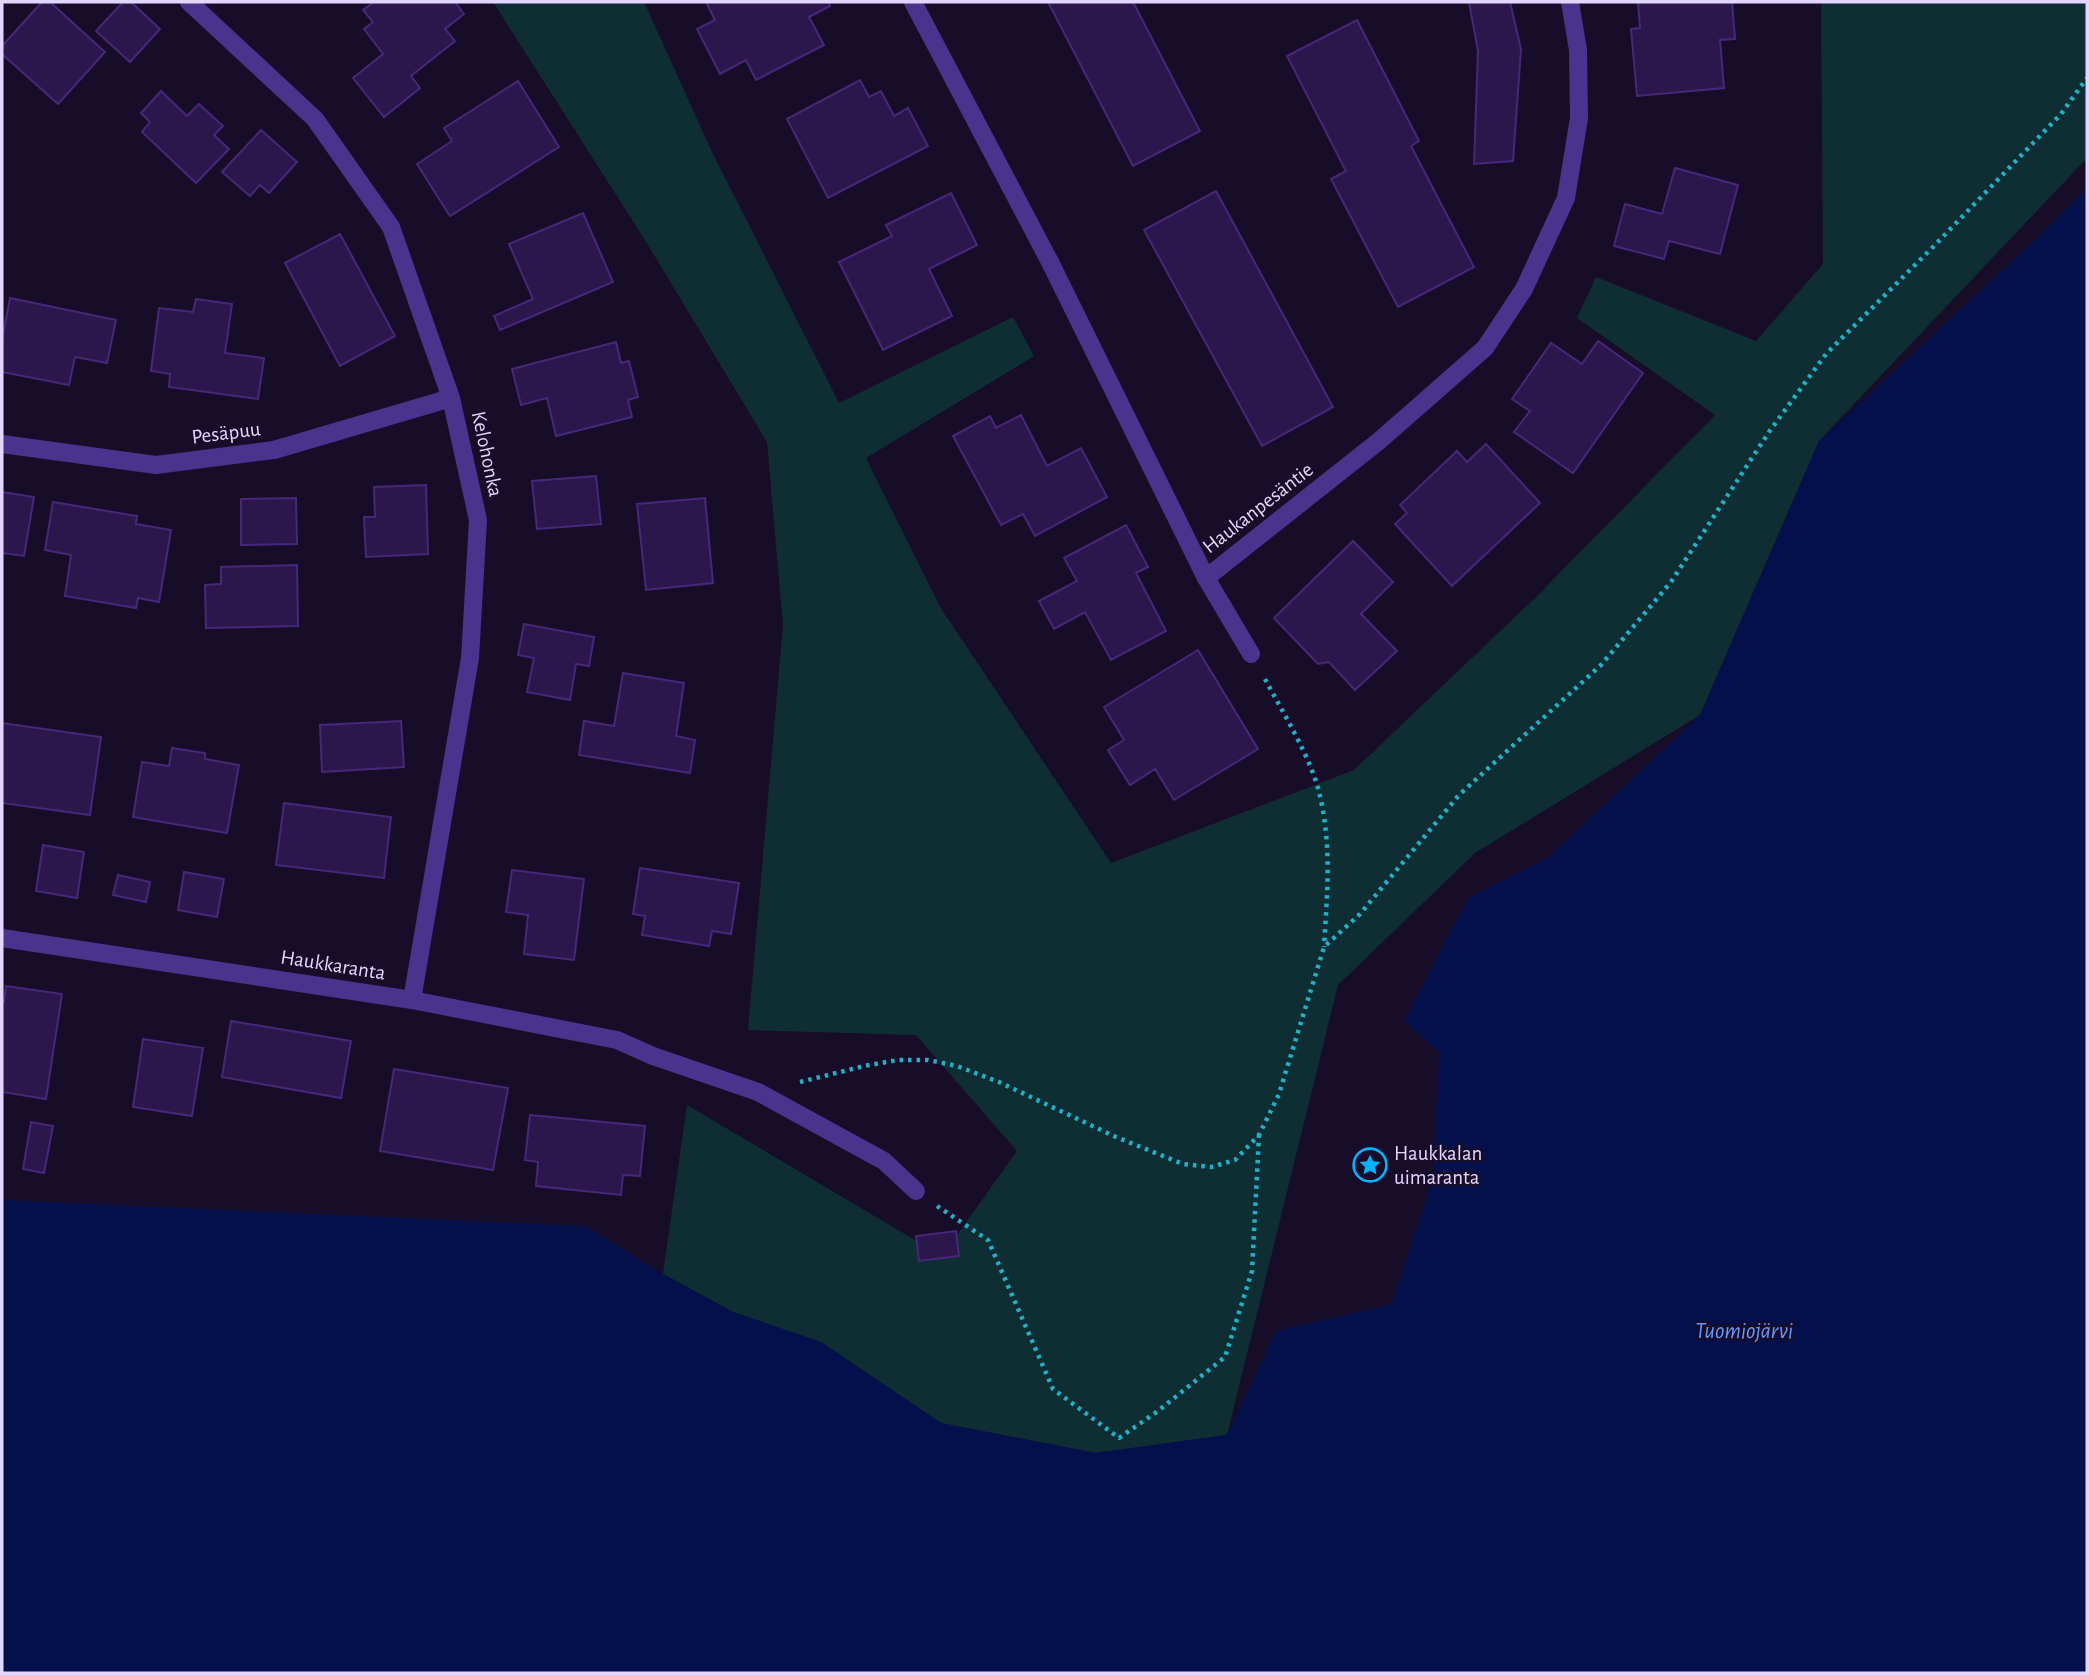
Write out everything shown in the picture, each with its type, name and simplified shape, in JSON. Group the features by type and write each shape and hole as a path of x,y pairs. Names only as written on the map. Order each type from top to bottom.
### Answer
{"street":[{"name":"Kelohonka","path":"189,2 315,119 391,227 451,398 478,520 470,658 412,1000"},
{"name":"Haukanpesäntie","path":"913,2 1050,262 1206,578 1379,442 1485,348 1524,289 1566,198 1577,131 1578,51 1570,2"},
{"name":"Pesäpuu","path":"2,444 156,465 274,450 451,398"},
{"path":"1206,578 1251,654"},
{"name":"Haukkaranta","path":"2,938 412,1000 617,1040 653,1056 758,1092 884,1161 916,1191"}],"path":[{"path":"1324,947 1360,914 1459,795 1601,665 1671,582 1769,432 1826,354 2061,114 2087,78"},
{"path":"758,1092 864,1066 898,1060 928,1060 957,1066 999,1082 1116,1137 1182,1164 1211,1167 1235,1160 1259,1135 1279,1094 1324,947 1329,853 1320,794 1302,749 1251,654"},
{"path":"916,1191 988,1240 1053,1389 1119,1438 1158,1411 1225,1357 1252,1270 1259,1135"}],"green space":[{"path":"493,2 644,2 712,152 839,403 1013,317 1034,356 866,458 940,607 1111,863 1354,770 1535,598 1715,415 1577,318 1596,277 1756,341 1823,264 1821,2 2087,2 2087,158 1819,441 1700,715 1475,853 1338,985 1227,1435 1096,1453 941,1423 821,1342 733,1312 663,1274 687,1105 942,1256 1017,1151 916,1035 748,1030 783,625 767,442 645,240"}],"water":[{"name":"Tuomiojärvi","path":"2087,188 2087,1673 2,1673 2,1200 585,1226 663,1274 733,1312 821,1342 941,1423 1096,1453 1227,1435 1276,1331 1392,1304 1433,1178 1439,1052 1404,1021 1468,898 1549,857 1700,715 1819,441 2035,240"}],"building":[{"path":"42,2 50,2 105,52 58,104 2,54 2,46"},
{"path":"123,2 131,2 160,29 130,62 96,31"},
{"path":"374,2 455,2 464,14 445,29 455,41 411,76 420,88 384,117 353,78 383,54 364,29 373,22 363,10"},
{"path":"706,2 829,2 830,6 809,17 824,45 756,80 746,60 720,74 697,29 715,20"},
{"path":"1048,2 1133,2 1200,131 1133,166"},
{"path":"1469,2 1510,2 1521,49 1513,161 1474,164 1478,51"},
{"path":"1638,2 1732,2 1735,39 1720,40 1724,88 1637,96 1631,29 1640,28"},
{"path":"1357,20 1419,141 1411,146 1474,267 1398,307 1331,179 1346,171 1287,56"},
{"path":"860,80 869,97 881,91 894,116 908,108 928,146 828,198 787,119"},
{"path":"518,81 559,147 450,216 417,164 452,141 444,128"},
{"path":"161,91 187,116 199,104 223,126 214,135 229,149 196,183 142,132 150,122 141,113"},
{"path":"261,130 297,162 269,193 260,185 250,196 222,172"},
{"path":"1675,168 1738,185 1720,254 1669,241 1664,259 1614,246 1625,204 1662,214"},
{"path":"1216,191 1333,407 1262,446 1144,230"},
{"path":"951,193 977,245 929,269 952,316 883,350 839,262 892,236 886,225"},
{"path":"583,213 613,282 500,330 494,316 533,299 509,244"},
{"path":"340,234 395,336 340,366 285,263"},
{"path":"10,298 116,320 107,363 75,357 69,385 2,372 2,340"},
{"path":"196,299 232,304 225,353 264,358 258,399 169,387 170,374 151,371 159,308 193,312"},
{"path":"1598,341 1643,373 1573,473 1514,432 1530,411 1512,399 1551,343 1582,364"},
{"path":"616,342 621,363 629,361 638,397 628,400 632,417 556,436 547,398 521,405 512,369"},
{"path":"1021,415 1047,466 1081,448 1107,497 1035,536 1023,514 1001,525 953,436 990,416 996,428"},
{"path":"1486,444 1540,503 1452,586 1395,524 1407,513 1400,505 1457,451 1467,462"},
{"path":"596,476 601,524 537,529 532,481"},
{"path":"426,485 428,554 366,557 364,517 375,517 374,487"},
{"path":"2,492 34,497 24,556 2,553"},
{"path":"296,498 297,544 241,545 241,499"},
{"path":"705,498 713,583 646,590 637,504"},
{"path":"53,502 137,516 136,524 171,530 159,602 138,598 136,608 65,596 71,555 45,550"},
{"path":"1126,525 1148,567 1136,573 1166,631 1111,660 1085,612 1054,629 1039,601 1077,581 1064,558"},
{"path":"1353,541 1393,582 1361,614 1397,651 1355,690 1329,662 1318,664 1274,618"},
{"path":"297,565 298,626 206,628 205,585 221,584 221,567"},
{"path":"524,624 594,637 589,666 576,664 570,700 527,692 534,658 518,655"},
{"path":"1198,650 1258,749 1174,800 1155,769 1130,785 1108,750 1124,740 1104,707"},
{"path":"623,673 684,683 676,736 695,740 690,773 579,755 584,721 614,726"},
{"path":"401,721 404,767 322,772 320,725"},
{"path":"2,723 101,737 90,815 2,803"},
{"path":"172,748 205,753 205,759 239,765 227,833 133,817 142,762 169,766"},
{"path":"284,803 391,817 384,878 276,865"},
{"path":"43,845 84,852 77,898 36,891"},
{"path":"640,868 739,883 731,934 712,931 709,946 642,935 645,916 633,914"},
{"path":"512,870 584,879 574,960 524,954 528,915 506,912"},
{"path":"184,872 224,879 217,917 178,910"},
{"path":"118,875 150,882 146,902 113,895"},
{"path":"6,986 62,994 46,1099 2,1092 2,1002"},
{"path":"231,1021 351,1041 341,1098 222,1077"},
{"path":"143,1039 203,1048 192,1116 133,1107"},
{"path":"394,1069 508,1088 493,1170 380,1151"},
{"path":"530,1115 645,1126 640,1176 623,1175 621,1195 536,1186 538,1162 525,1160"},
{"path":"31,1122 53,1126 44,1173 23,1169"},
{"path":"956,1231 959,1256 919,1261 916,1236"}],"place":[{"name":"Haukkalan uimaranta","path":"1370,1165"}]}
